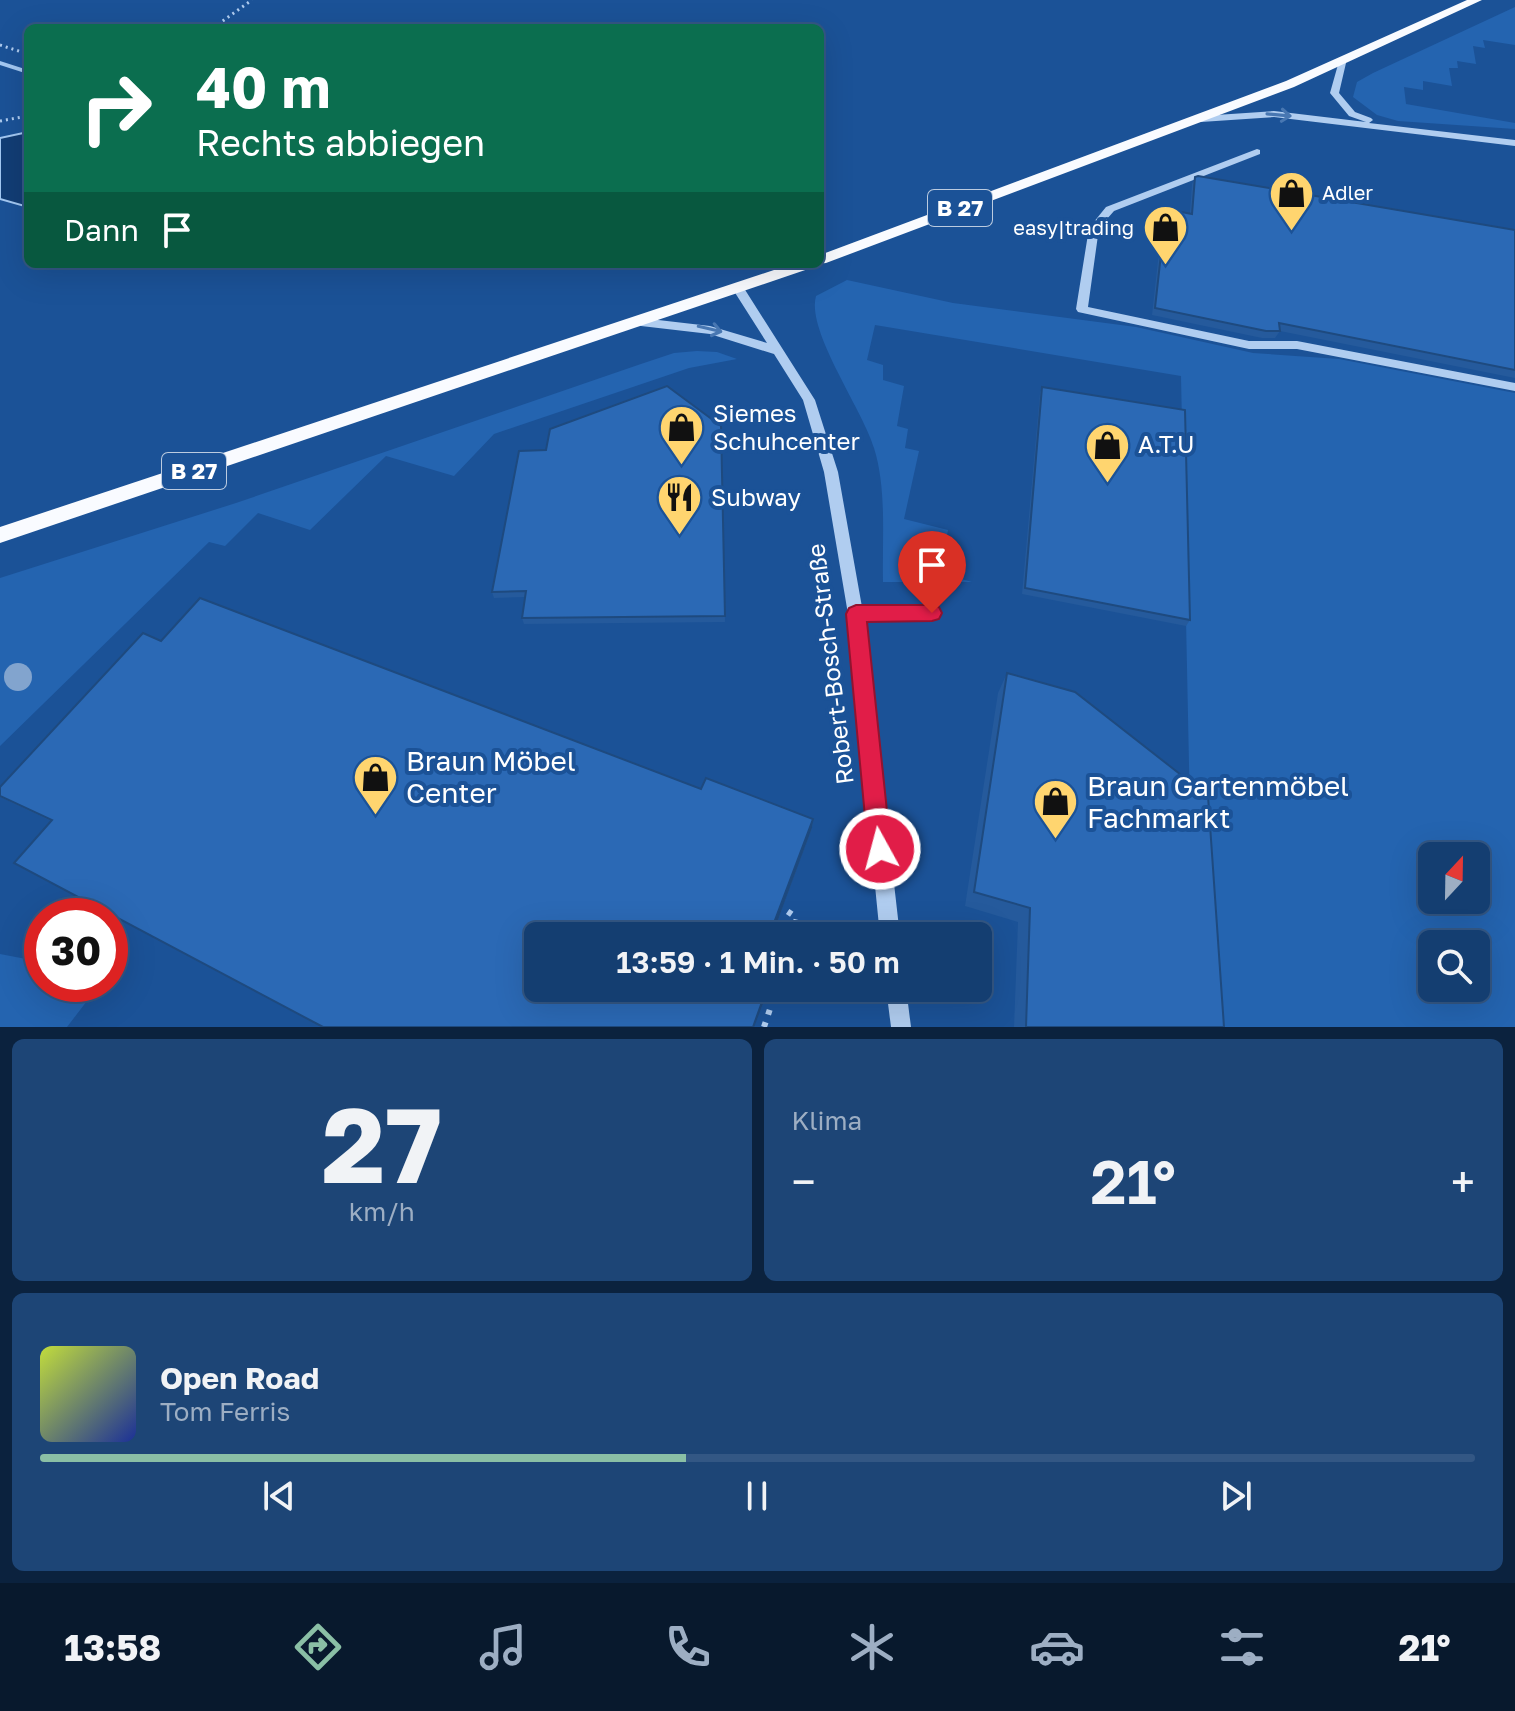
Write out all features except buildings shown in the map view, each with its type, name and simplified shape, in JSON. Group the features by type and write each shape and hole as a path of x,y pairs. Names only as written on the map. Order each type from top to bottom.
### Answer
{"main road":[{"name":"B 27","path":"824,259 1201,119 1342,63 1476,0"},
{"name":"B 27","path":"0,535 796,268"}],"street":[{"path":"1342,63 1334,93 1341,104 1352,114 1395,128"},
{"path":"1201,119 1261,113 1515,143"},
{"path":"1257,152 1110,209 1094,228 1082,309 1249,345 1297,345 1515,387"},
{"name":"Robert-Bosch-Straße","path":"738,288 809,400 831,472 856,614 889,922"},
{"path":"641,322 692,325 731,333 776,350"},
{"path":"856,614 932,613"},
{"path":"898,1002 901,1027"}],"path":[{"path":"219,24 252,0"},
{"path":"0,45 24,53"},
{"path":"0,121 24,117"},
{"path":"771,899 797,918 796,922"},
{"path":"764,1027 772,1002"}],"shaded area":[{"path":"1515,7 1515,45 1483,40 1485,48 1473,46 1476,64 1457,61 1458,68 1449,68 1452,86 1423,81 1423,90 1404,87 1406,104 1515,123 1515,129 1398,121 1377,115 1353,97 1357,82 1373,73"},
{"path":"24,133 24,206 0,199 0,138"},
{"path":"847,280 953,303 1136,327 1253,353 1339,359 1515,393 1515,1027 1202,1027 1190,813 1181,376 875,325 867,360 883,365 883,380 904,386 897,426 908,429 905,448 919,451 904,519 948,530 940,573 972,582 935,582 932,558 904,557 904,582 883,582 882,497 874,448 827,349 815,311 816,296"},
{"path":"717,352 737,359 689,368 494,434 454,476 386,456 310,530 258,513 225,546 209,542 0,746 0,578 236,503 674,353"},
{"path":"0,954 24,959 24,1002 86,1002 67,1027 0,1027"}],"waterway":[{"path":"0,63 24,71"}],"place":[{"name":"Adler","path":"1291,232"},
{"name":"easy|trading","path":"1165,267"},
{"name":"Siemes Schuhcenter","path":"682,467"},
{"name":"A.T.U","path":"1107,484"},
{"name":"Subway","path":"680,537"},
{"name":"Braun Möbel Center","path":"375,816"},
{"name":"Braun Gartenmöbel Fachmarkt","path":"1056,841"}],"route":[{"path":"880,849 856,614 932,613"}]}
